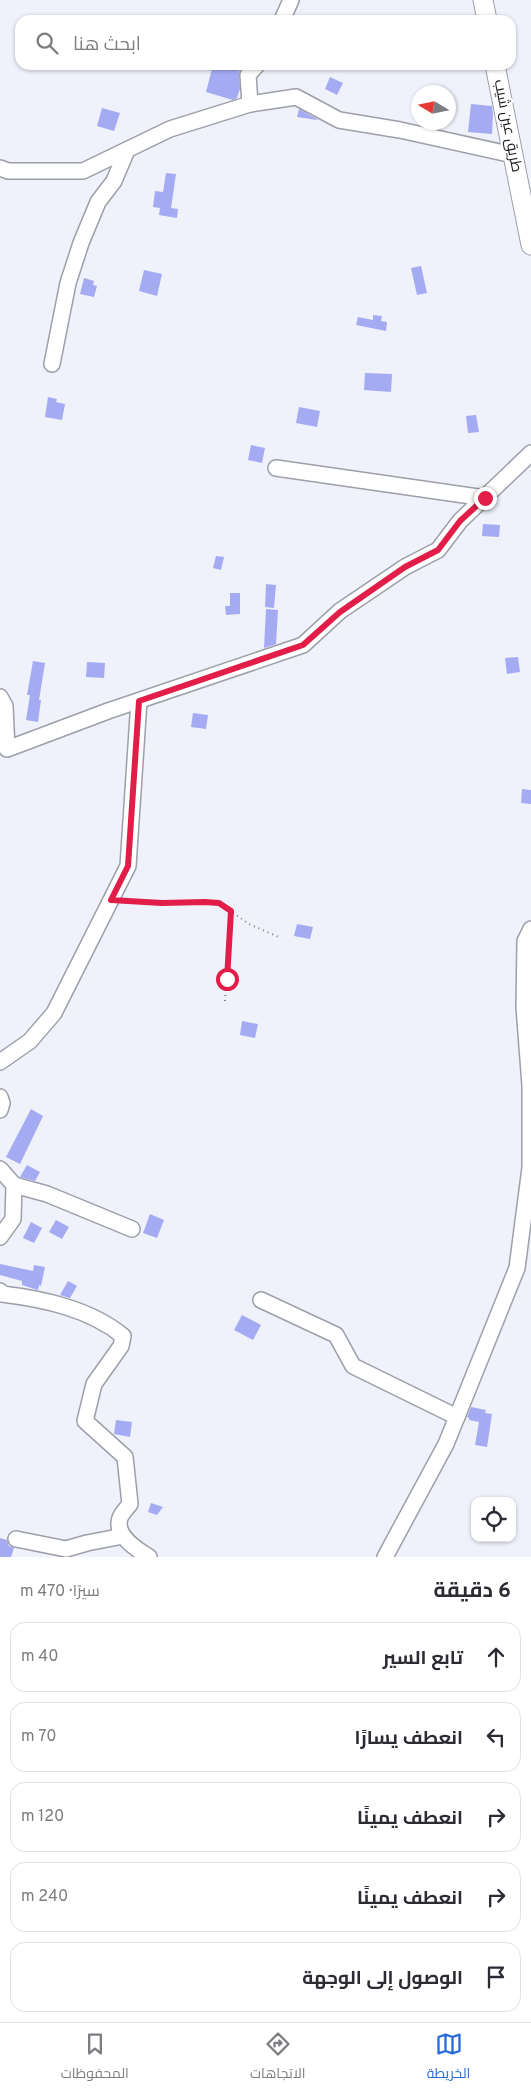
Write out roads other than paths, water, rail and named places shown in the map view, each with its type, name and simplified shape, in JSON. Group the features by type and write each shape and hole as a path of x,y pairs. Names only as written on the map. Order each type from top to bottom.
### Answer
{"main road":[{"path":"483,0 486,15"},
{"name":"طريق عين شيب","path":"496,70 531,245"}],"street":[{"path":"284,15 291,0"},
{"path":"250,104 248,75 252,70"},
{"path":"0,168 8,172 83,171 170,129 250,104 296,97 339,120 400,130 513,154"},
{"path":"52,364 68,283 81,243 98,202 114,181 127,150"},
{"path":"0,697 4,706 4,750 139,701 303,645 348,606 405,567 438,550 460,521 531,453"},
{"path":"276,468 485,498"},
{"path":"0,1062 30,1041 54,1013 128,866 139,701"},
{"path":"385,1557 446,1444 517,1268 530,1168 530,1085 524,997 525,941 531,929"},
{"path":"0,1097 2,1103 0,1110"},
{"path":"0,1169 14,1185 47,1194 132,1229"},
{"path":"0,1237 13,1219 14,1185"},
{"path":"0,1291 2,1294 62,1305 112,1328 123,1336 121,1346 94,1384 85,1421 125,1457 130,1504 120,1517 120,1530 123,1536 149,1557"},
{"path":"261,1300 336,1335 353,1366 457,1417"},
{"path":"16,1539 66,1550 87,1543 123,1536"}]}
